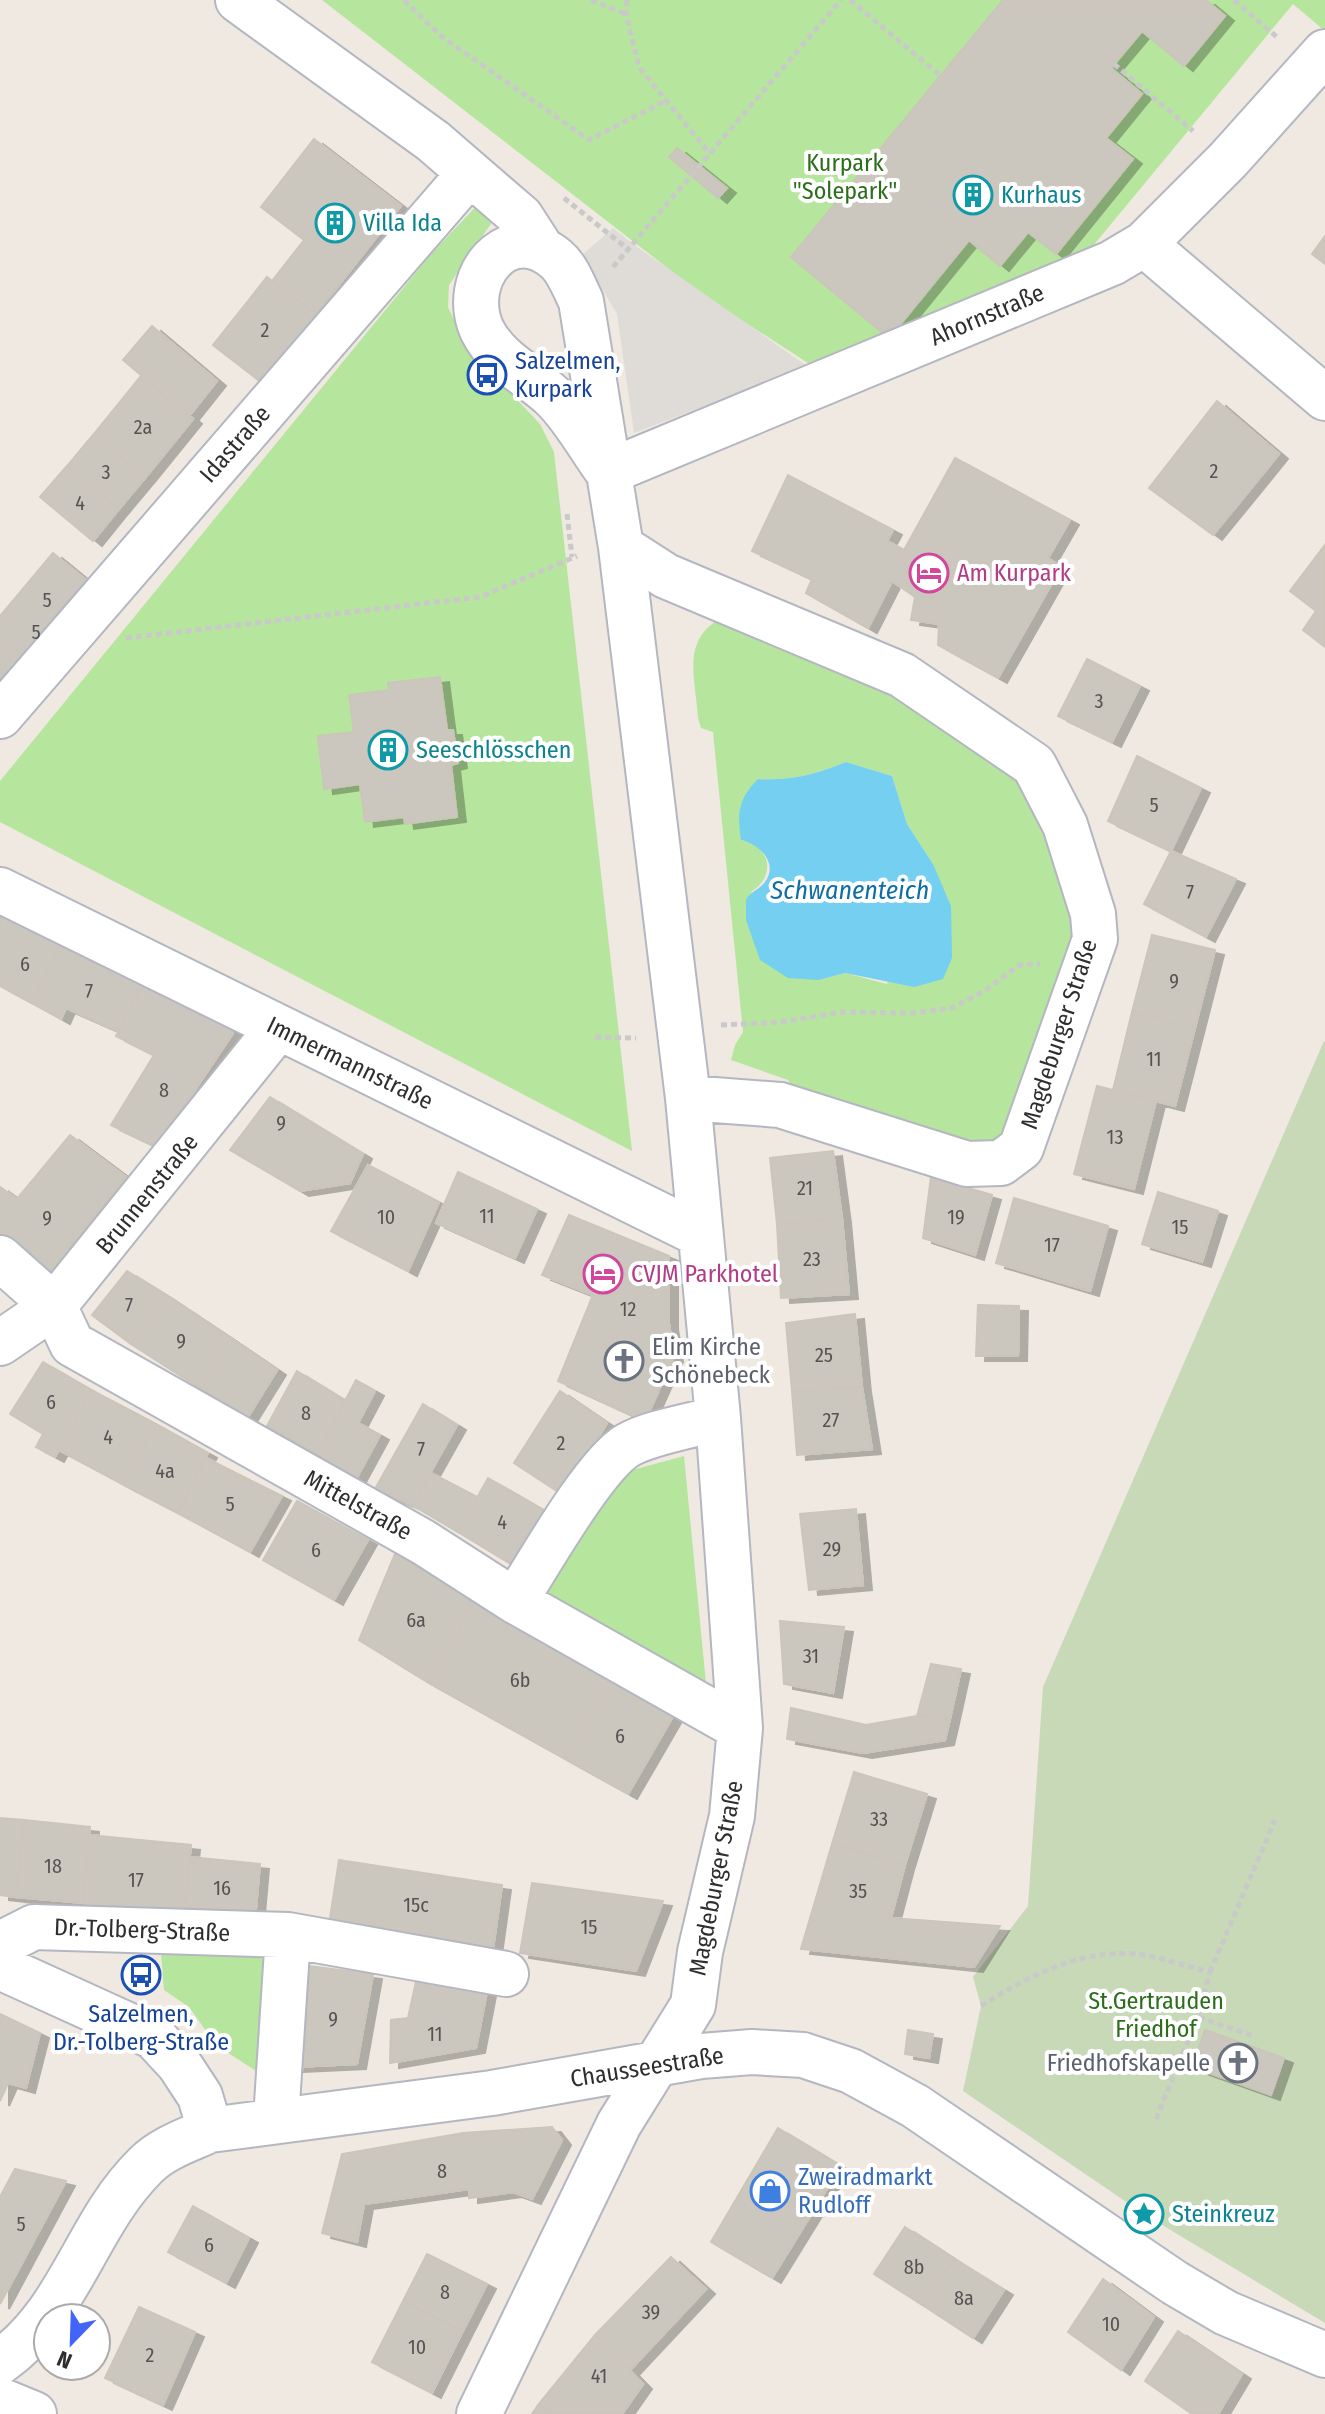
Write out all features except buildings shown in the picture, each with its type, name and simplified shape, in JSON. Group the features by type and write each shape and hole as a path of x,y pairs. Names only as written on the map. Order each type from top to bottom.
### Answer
{"street":[{"path":"238,0 433,141 521,217 541,248"},
{"name":"Ahornstraße","path":"608,472 1112,263 1144,244 1228,160 1319,60"},
{"name":"Idastraße","path":"0,716 470,173"},
{"path":"1144,244 1325,398"},
{"name":"Magdeburger Straße","path":"479,2414 619,2124 693,2005 700,1952 732,1816 740,1728 718,1418 688,1098 621,547 581,301 566,270 541,248 513,248 487,262 474,295 483,331 505,361 555,398 608,472"},
{"name":"Magdeburger Straße","path":"621,547 666,576 902,675 1034,765 1065,825 1093,914 1095,939 1021,1148 1001,1163 967,1164 780,1105 688,1098"},
{"name":"Immermannstraße","path":"0,890 701,1235"},
{"name":"Brunnenstraße","path":"0,1343 54,1306 278,1028"},
{"name":"Mittelstraße","path":"0,1258 54,1306 72,1344 423,1542 515,1601 740,1728"},
{"path":"515,1601 576,1505 608,1464 628,1445 718,1418"},
{"name":"Dr.-Tolberg-Straße","path":"0,1944 34,1927 288,1935 506,1974"},
{"path":"276,2119 288,1935"},
{"path":"0,1967 154,2037 179,2064 200,2096 210,2130"},
{"name":"Chausseestraße","path":"0,2362 30,2340 55,2308 98,2232 148,2163 170,2148 210,2130 492,2093 730,2053 803,2055 851,2071 915,2106 1200,2298 1277,2337 1325,2355"},
{"path":"0,2400 34,2414"}],"path":[{"path":"404,0 441,36 589,140 667,100"},
{"path":"591,0 626,14"},
{"path":"627,0 626,14 639,67 710,154"},
{"path":"581,301 841,0"},
{"path":"850,0 941,76"},
{"path":"1234,0 1319,60"},
{"path":"1114,64 1228,160"},
{"path":"71,632 137,640 480,597 572,557 621,547"},
{"path":"680,1029 781,1022 842,1012 940,1010 965,1003 1019,965 1088,961"},
{"path":"1156,2119 1198,2017 1210,1972 1275,1820"},
{"path":"981,2006 1023,1979 1083,1958 1141,1955 1210,1972"},
{"path":"1198,2017 1256,2037"}],"green space":[{"name":"Kurpark \"Solepark\"","path":"322,0 1325,0 1325,31 1293,4 1059,287 825,374 701,294"},
{"path":"484,198 499,212 449,285 448,307 466,346 540,424 554,452 632,1151 0,822 0,781 432,253"},
{"path":"727,615 825,653 1026,772 1085,934 1020,1133 989,1150 800,1100 788,1080 731,1060 743,1032 713,732 701,728 693,672 696,646 712,624","holes":["846,762 892,776 907,824 933,864 887,984 845,973 819,980 751,892 767,870 764,855 759,849 741,840 758,779 803,776"]},
{"name":"St.Gertrauden Friedhof","path":"1324,1041 1325,2323 1144,2214 963,2091 981,2006 973,1977 1028,1906 1043,1687"},
{"path":"684,1456 709,1715 541,1601 625,1472"},
{"path":"160,1940 280,1945 267,2078 216,2045 189,2007 164,1990"}],"shaded area":[{"path":"613,228 807,366 634,433 617,314 582,255"}],"water":[{"name":"Schwanenteich","path":"846,762 892,776 907,824 933,864 951,906 952,958 943,979 914,987 845,973 819,980 788,978 760,960 746,920 746,900 765,882 770,868 760,850 741,840 739,814 743,800 758,779 803,776"}],"place":[{"name":"Kurhaus","path":"973,195"},
{"name":"Villa Ida","path":"335,223"},
{"name":"Salzelmen, Kurpark","path":"487,375"},
{"name":"Am Kurpark","path":"929,573"},
{"name":"Seeschlösschen","path":"388,750"},
{"name":"CVJM Parkhotel","path":"603,1274"},
{"name":"Elim Kirche Schönebeck","path":"624,1361"},
{"name":"Salzelmen, Dr.-Tolberg-Straße","path":"141,1975"},
{"name":"Friedhofskapelle","path":"1238,2063"},
{"name":"Zweiradmarkt Rudloff","path":"770,2191"},
{"name":"Steinkreuz","path":"1144,2214"}]}
